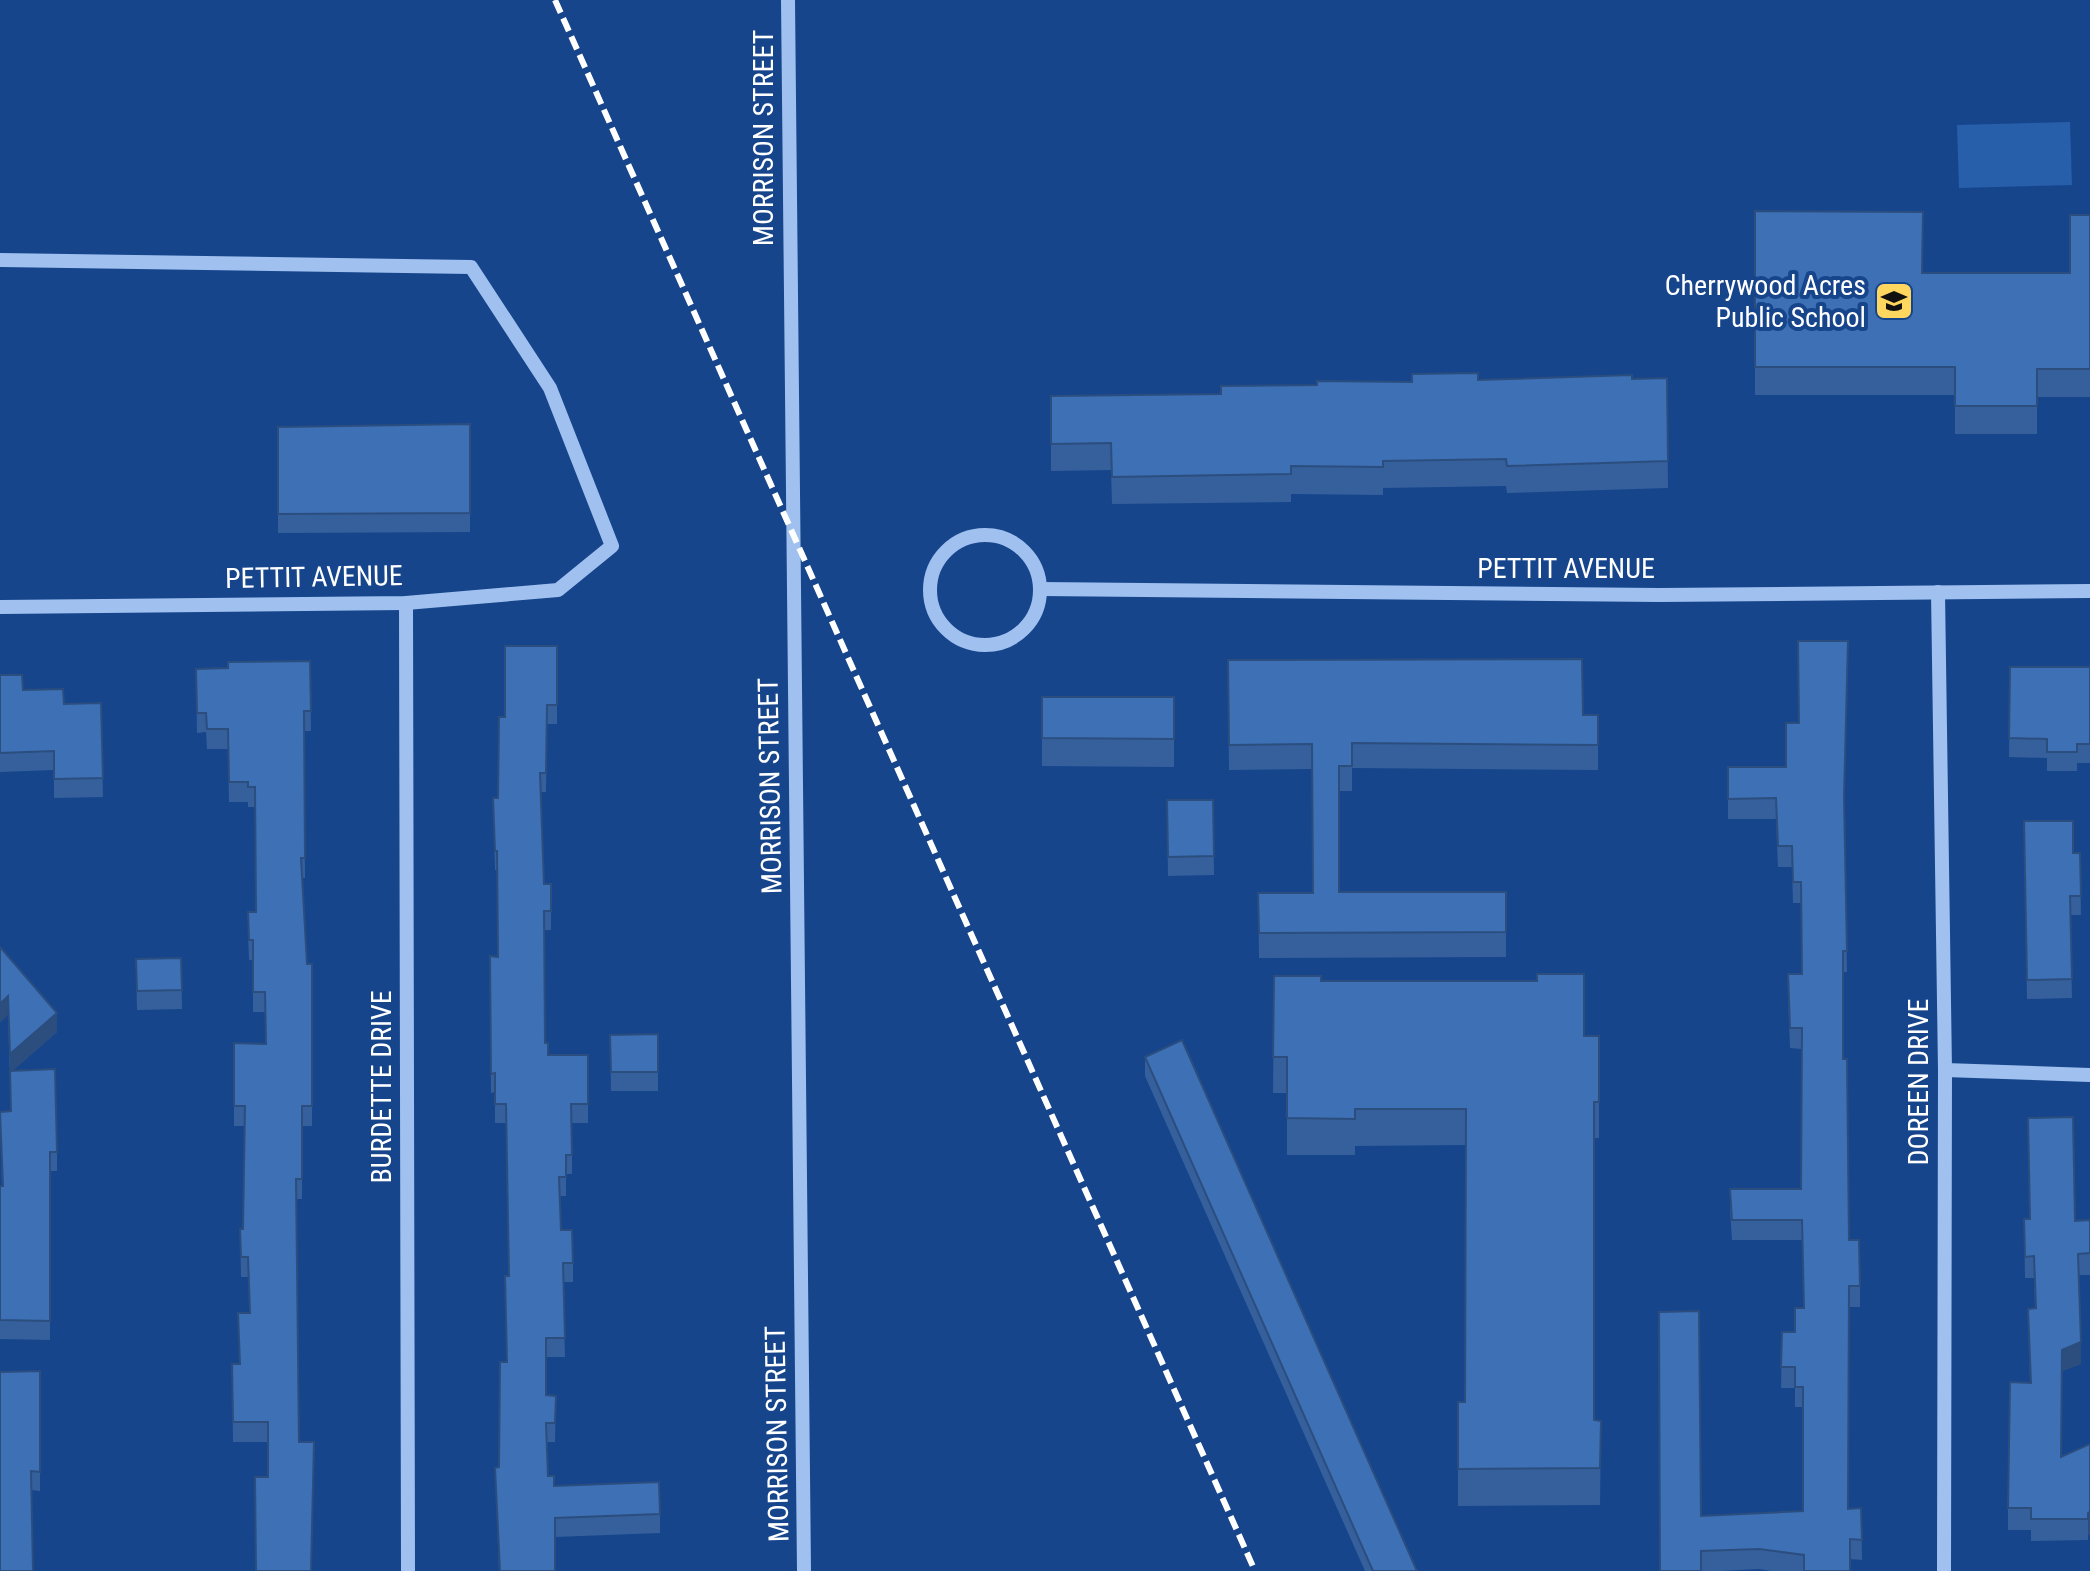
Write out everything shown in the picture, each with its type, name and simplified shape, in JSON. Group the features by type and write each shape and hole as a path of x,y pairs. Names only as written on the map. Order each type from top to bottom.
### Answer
{"street":[{"name":"MORRISON STREET","path":"788,0 804,1571"},
{"name":"PETTIT AVENUE","path":"0,260 471,267 550,388 612,546 558,590 406,603 0,607"},
{"path":"981,535 999,536 1015,543 1033,563 1041,589 1038,607 1029,624 1016,636 999,644 980,645 962,641 946,630 930,598 937,563 948,548 981,535"},
{"name":"PETTIT AVENUE","path":"1041,589 1659,595 2090,591"},
{"name":"DOREEN DRIVE","path":"1938,592 1945,1070 1944,1571"},
{"name":"BURDETTE DRIVE","path":"406,603 408,1571"},
{"path":"1945,1070 2090,1075"}],"shaded area":[{"path":"2070,122 2072,185 1959,188 1957,125"}],"building":[{"path":"1755,211 1923,212 1922,273 2070,273 2070,215 2090,215 2090,369 2037,369 2037,406 1955,406 1955,367 1755,367"},
{"path":"1478,373 1478,380 1632,375 1632,379 1667,378 1668,461 1507,466 1506,459 1383,461 1383,467 1291,466 1291,474 1112,477 1111,443 1051,444 1051,396 1221,394 1221,386 1317,385 1317,381 1412,382 1412,374"},
{"path":"470,424 470,513 278,514 278,427"},
{"path":"1798,641 1848,641 1844,797 1847,951 1843,951 1843,1059 1847,1059 1849,1240 1859,1240 1860,1286 1849,1286 1848,1509 1861,1508 1862,1540 1850,1539 1850,1571 1804,1571 1804,1555 1759,1549 1701,1551 1701,1571 1660,1571 1659,1312 1699,1311 1701,1516 1803,1511 1803,1387 1795,1387 1795,1367 1781,1367 1782,1332 1795,1332 1795,1308 1804,1308 1802,1220 1732,1220 1730,1189 1801,1189 1802,1028 1790,1028 1788,974 1802,974 1801,882 1793,882 1792,846 1778,846 1776,798 1728,799 1728,767 1786,767 1786,723 1799,723"},
{"path":"505,646 557,646 557,705 547,705 546,773 540,773 544,884 551,884 551,911 544,911 545,1043 548,1043 548,1055 588,1055 588,1104 571,1104 572,1155 566,1155 566,1177 559,1177 561,1230 572,1230 573,1263 563,1263 565,1338 546,1338 546,1395 556,1396 555,1423 546,1423 548,1476 554,1476 554,1486 659,1482 660,1514 555,1518 555,1571 500,1571 495,1468 499,1467 500,1362 507,1362 505,1276 509,1276 506,1104 495,1104 495,1073 491,1074 490,956 498,957 493,798 498,798 499,717 505,717"},
{"path":"1582,659 1583,715 1598,715 1598,745 1352,743 1352,766 1339,766 1339,892 1506,892 1506,932 1259,933 1258,893 1313,893 1312,744 1229,745 1228,660"},
{"path":"310,661 311,711 304,711 305,858 301,858 307,964 312,964 312,1106 302,1106 302,1179 296,1179 299,1442 314,1442 311,1571 256,1571 255,1477 268,1477 268,1422 233,1422 232,1364 240,1364 238,1313 250,1313 248,1257 241,1257 240,1229 243,1229 245,1106 234,1106 234,1043 266,1044 265,992 253,992 253,940 249,940 248,912 256,912 255,787 248,787 248,782 229,782 228,729 207,729 206,713 197,713 196,669 228,668 228,662"},
{"path":"2010,667 2090,667 2090,744 2077,744 2077,752 2047,752 2047,739 2009,738"},
{"path":"0,675 22,675 23,690 63,689 64,704 101,703 103,778 54,779 54,751 0,753"},
{"path":"1042,697 1174,697 1174,739 1042,738"},
{"path":"1167,800 1213,800 1214,856 1168,857"},
{"path":"2024,821 2073,821 2073,853 2080,853 2081,896 2070,896 2072,979 2027,980"},
{"path":"0,947 57,1013 10,1054 8,996 0,1004"},
{"path":"181,958 182,990 137,991 136,959"},
{"path":"1537,974 1584,974 1584,1036 1599,1036 1599,1102 1594,1102 1594,1420 1601,1421 1600,1468 1458,1469 1458,1402 1465,1402 1466,1109 1355,1109 1355,1119 1287,1118 1287,1057 1273,1057 1274,976 1321,976 1321,981 1537,981"},
{"path":"658,1034 658,1072 611,1072 610,1035"},
{"path":"1182,1040 1417,1571 1373,1571 1145,1057"},
{"path":"55,1069 57,1152 50,1152 50,1321 0,1320 0,1186 3,1186 0,1112 11,1111 10,1071"},
{"path":"2073,1117 2075,1221 2090,1220 2090,1253 2078,1254 2081,1342 2062,1350 2061,1457 2090,1444 2090,1512 2088,1519 2031,1519 2031,1508 2008,1508 2010,1382 2031,1383 2028,1309 2036,1308 2034,1256 2025,1257 2024,1219 2030,1219 2028,1118"},
{"path":"40,1371 40,1472 31,1471 33,1571 0,1571 0,1372"}],"railway":[{"path":"555,0 1255,1571"}],"place":[{"name":"Cherrywood Acres Public School","path":"1894,301"}]}
